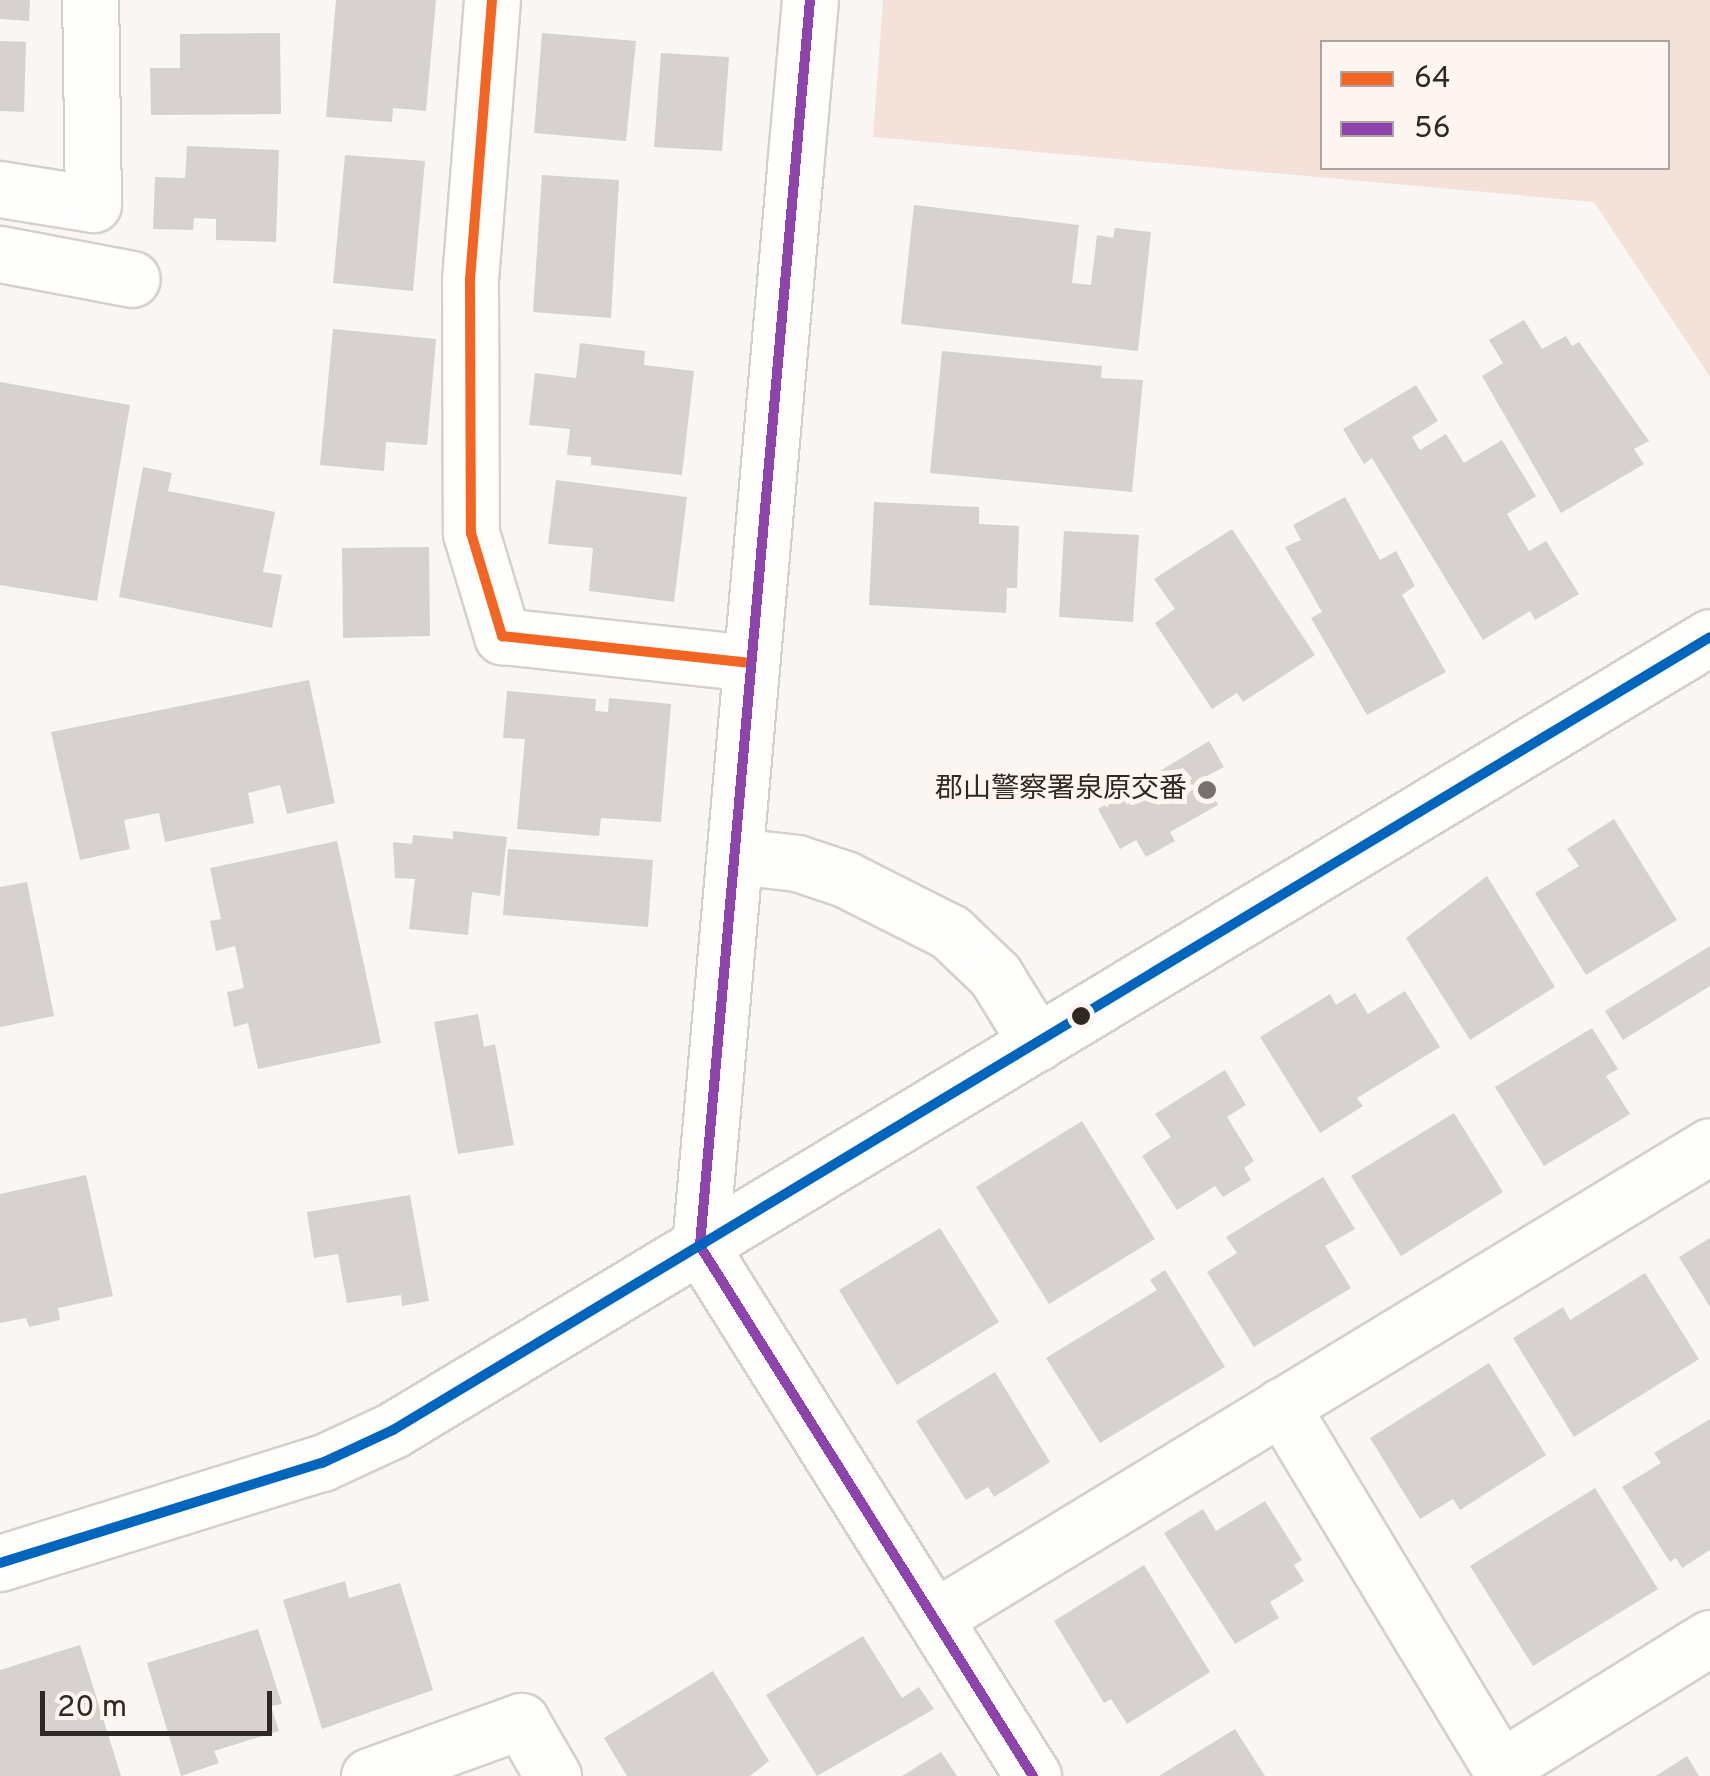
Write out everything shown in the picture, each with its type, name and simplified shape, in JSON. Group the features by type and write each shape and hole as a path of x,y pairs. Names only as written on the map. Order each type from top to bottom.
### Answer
{"street":[{"path":"0,189 93,204 90,0"},
{"path":"492,0 470,280 471,533 502,636 751,663"},
{"path":"810,0 700,1246 1033,1776"},
{"path":"0,254 132,279"},
{"path":"0,1563 322,1464 393,1430 1710,637"},
{"path":"735,856 797,863 845,878 950,932 994,975 1036,1043"},
{"path":"934,1618 1710,1146"},
{"path":"1281,1406 1503,1772 1710,1638"},
{"path":"369,1776 521,1722 554,1776"}],"shaded area":[{"path":"883,0 1710,0 1710,377 1594,202 873,137"}],"building":[{"path":"0,0 30,0 29,21 0,19"},
{"path":"336,0 436,0 426,111 393,108 392,122 326,117"},
{"path":"280,33 281,114 151,115 150,68 180,68 180,34"},
{"path":"542,33 636,41 626,141 534,133"},
{"path":"0,41 26,42 24,112 0,111"},
{"path":"661,53 729,57 722,151 654,147"},
{"path":"187,146 279,150 276,242 216,240 216,219 194,218 193,230 153,229 155,177 185,178"},
{"path":"345,155 425,161 413,291 333,283"},
{"path":"542,175 619,180 611,318 533,312"},
{"path":"914,205 1079,225 1072,283 1091,285 1097,235 1113,238 1115,228 1151,232 1138,351 901,324"},
{"path":"1524,320 1542,349 1566,336 1572,346 1579,342 1649,441 1634,449 1644,464 1561,513 1482,376 1503,363 1489,340"},
{"path":"333,329 436,339 427,445 386,442 384,471 320,465"},
{"path":"580,343 645,351 644,365 694,371 682,475 591,465 591,457 567,455 570,429 529,425 535,373 576,378"},
{"path":"942,351 1102,366 1101,378 1143,380 1132,492 930,473"},
{"path":"0,382 130,405 97,601 0,585"},
{"path":"1416,385 1438,421 1412,437 1420,450 1446,434 1464,463 1502,440 1536,496 1507,514 1529,551 1546,541 1579,594 1535,620 1530,611 1483,640 1372,458 1364,464 1343,429"},
{"path":"143,467 172,473 168,491 275,512 263,572 282,575 272,628 119,597"},
{"path":"556,480 687,497 674,602 589,591 593,548 548,544"},
{"path":"1345,497 1380,560 1396,551 1415,586 1402,595 1446,672 1367,715 1311,618 1322,612 1285,547 1301,540 1293,525"},
{"path":"874,502 979,507 979,524 1019,526 1017,588 1007,588 1006,613 869,605"},
{"path":"1232,529 1315,655 1243,702 1237,693 1212,709 1155,623 1175,609 1154,579"},
{"path":"1064,531 1139,535 1133,622 1059,617"},
{"path":"429,547 430,636 343,638 342,548"},
{"path":"309,680 335,803 287,814 280,785 248,793 254,823 165,842 159,813 124,820 130,849 80,860 51,732"},
{"path":"507,691 596,699 595,711 608,712 609,698 671,704 661,822 601,818 599,836 517,829 525,739 503,738"},
{"path":"1209,741 1224,767 1203,778 1218,805 1170,832 1175,841 1146,857 1136,840 1120,849 1098,809"},
{"path":"1614,819 1677,920 1586,975 1535,893 1579,866 1567,849"},
{"path":"453,831 507,837 500,896 472,892 468,935 409,929 415,879 395,878 393,842 412,844 413,835 453,839"},
{"path":"337,841 381,1043 258,1069 248,1023 234,1027 227,992 244,988 235,946 216,951 210,921 221,919 210,868"},
{"path":"508,849 653,860 648,927 503,915"},
{"path":"1487,876 1555,987 1470,1040 1406,938"},
{"path":"27,882 54,1016 0,1027 0,887"},
{"path":"1710,946 1710,986 1623,1040 1605,1011"},
{"path":"1405,991 1440,1047 1357,1098 1363,1106 1320,1133 1260,1037 1330,994 1336,1005 1355,993 1368,1014"},
{"path":"478,1014 484,1047 495,1044 514,1145 458,1154 434,1022"},
{"path":"1592,1028 1618,1069 1606,1076 1630,1114 1544,1166 1495,1087"},
{"path":"1225,1070 1246,1105 1227,1117 1254,1161 1244,1168 1251,1180 1223,1197 1215,1186 1177,1210 1142,1156 1171,1137 1155,1114"},
{"path":"1454,1113 1503,1192 1401,1256 1351,1176"},
{"path":"1082,1121 1155,1239 1049,1304 976,1187"},
{"path":"86,1175 113,1296 58,1308 60,1320 29,1327 26,1318 0,1323 0,1194"},
{"path":"1323,1177 1355,1229 1325,1246 1351,1288 1254,1347 1207,1272 1237,1253 1226,1237"},
{"path":"410,1195 429,1301 402,1306 401,1295 347,1303 338,1254 314,1258 307,1212"},
{"path":"940,1228 999,1322 897,1385 839,1290"},
{"path":"1710,1238 1710,1307 1679,1257"},
{"path":"1165,1270 1225,1367 1100,1443 1046,1358 1157,1290 1150,1280"},
{"path":"1645,1273 1699,1359 1574,1437 1513,1338 1563,1307 1570,1320"},
{"path":"1489,1363 1546,1455 1460,1510 1453,1499 1420,1519 1370,1438"},
{"path":"995,1372 1050,1462 994,1497 988,1487 966,1500 916,1421"},
{"path":"1710,1419 1710,1550 1682,1568 1676,1558 1670,1562 1622,1487 1661,1463 1654,1453"},
{"path":"1595,1488 1658,1589 1533,1666 1470,1566"},
{"path":"1265,1501 1302,1560 1294,1565 1304,1581 1270,1602 1279,1618 1235,1644 1164,1533 1203,1509 1216,1531"},
{"path":"1144,1565 1210,1672 1127,1724 1111,1699 1104,1703 1054,1621"},
{"path":"345,1581 349,1598 400,1583 433,1690 322,1729 283,1600"},
{"path":"258,1629 282,1704 271,1706 279,1731 214,1751 219,1763 181,1776 147,1663"},
{"path":"863,1636 902,1698 919,1687 934,1709 817,1776 766,1695"},
{"path":"80,1645 121,1776 0,1776 0,1670"},
{"path":"713,1671 769,1761 750,1776 627,1776 604,1738"},
{"path":"1235,1729 1265,1776 1159,1776"},
{"path":"941,1752 957,1776 902,1776"},
{"path":"1687,1756 1699,1776 1656,1776"}],"transit line":[{"name":"64","path":"492,0 470,280 471,533 502,636 751,663"},
{"name":"56","path":"810,0 700,1246 1033,1776"},
{"path":"0,1563 322,1463 393,1430 1710,637"}],"place":[{"name":"郡山警察署泉原交番","path":"1207,790"}]}
